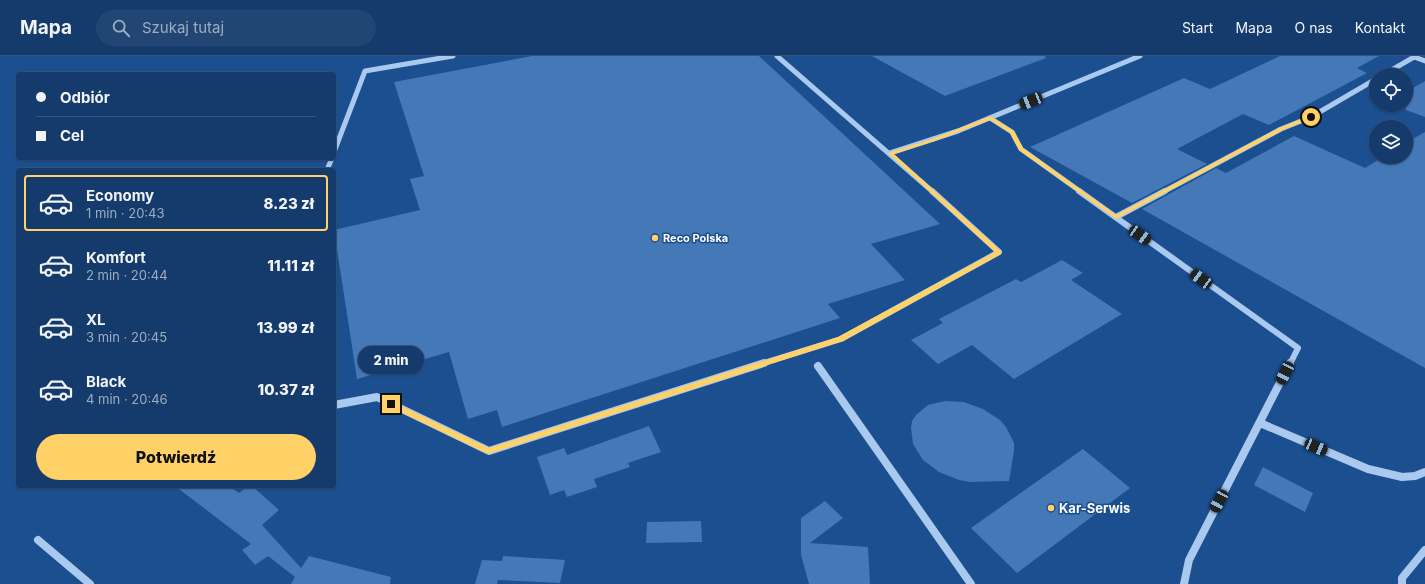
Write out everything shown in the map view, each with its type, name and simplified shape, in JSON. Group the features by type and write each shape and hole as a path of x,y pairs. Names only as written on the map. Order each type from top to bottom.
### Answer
{"street":[{"path":"336,147 365,71 454,56"},
{"path":"336,406 377,397 488,451 841,339 999,252 890,153 777,56"},
{"path":"890,153 934,140 967,128 1140,56"},
{"path":"1394,68 1414,56 1425,61"},
{"path":"1116,218 1281,129 1311,117 1369,83"},
{"path":"990,118 1012,132 1020,149 1298,348 1189,560 1184,584"},
{"path":"818,366 970,584"},
{"path":"1260,423 1368,469 1402,477 1415,476 1425,472"},
{"path":"38,540 90,584"},
{"path":"1402,584 1402,578 1425,550"}],"building":[{"name":"Reco Polska","path":"532,56 759,56 940,224 871,244 905,280 828,304 840,318 502,427 497,410 468,419 449,352 357,379 336,243 336,230 420,210 410,179 424,176 394,82"},
{"path":"872,56 1045,56 1046,58 945,96"},
{"path":"1280,56 1379,56 1357,68 1367,73 1269,125 1243,114 1177,149 1207,164 1132,203 1030,147 1184,78 1210,89"},
{"path":"1425,81 1425,117 1411,112 1413,112 1413,88"},
{"path":"1425,132 1425,368 1142,209 1216,168 1226,173 1294,136 1365,168 1372,164 1413,164 1413,139"},
{"path":"1062,260 1083,273 1071,280 1122,314 1014,379 972,345 938,364 911,340 943,323 939,319 1016,279 1021,282"},
{"path":"945,401 964,402 983,409 1000,420 1006,427 1014,443 1009,481 970,482 959,480 939,472 923,460 913,444 911,428 912,421 916,415 928,405"},
{"path":"649,426 661,452 628,463 630,467 594,479 597,487 567,497 564,490 550,495 537,457 564,448 567,455"},
{"name":"Kar-Serwis","path":"1083,449 1130,488 1017,573 971,528"},
{"path":"1263,467 1313,493 1305,512 1254,485"},
{"path":"178,488 232,488 239,493 245,488 254,488 279,510 262,525 301,568 309,556 391,577 390,584 291,584 295,577 268,556 255,565 242,550 251,544"},
{"path":"825,501 843,518 810,543 868,547 870,584 809,584 801,555 801,518"},
{"path":"701,521 702,542 646,543 647,522"},
{"path":"503,556 565,560 560,583 498,580 497,584 475,584 482,560 502,561"}],"place":[{"name":"Reco Polska","path":"655,238"},
{"name":"Kar-Serwis","path":"1051,508"}],"route":[{"path":"391,404 488,451 841,339 999,252 890,153 934,140 990,118 1012,132 1020,149 1116,218 1281,129 1311,117"}]}
